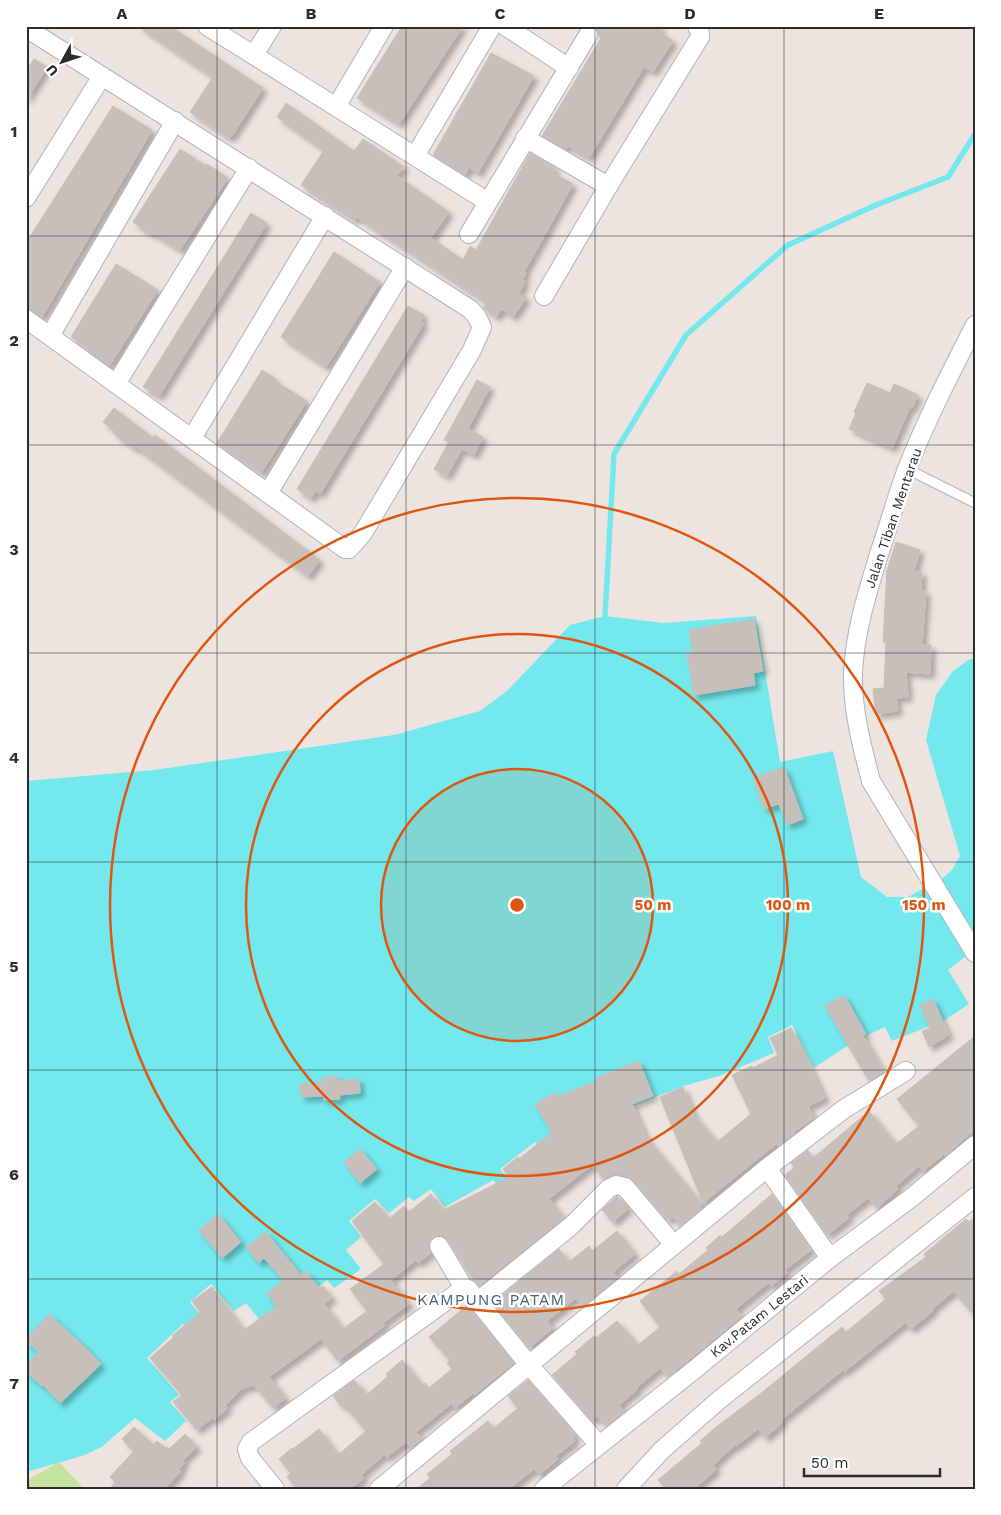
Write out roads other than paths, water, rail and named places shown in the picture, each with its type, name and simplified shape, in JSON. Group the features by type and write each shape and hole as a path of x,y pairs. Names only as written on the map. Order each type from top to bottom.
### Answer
{"street":[{"path":"207,26 488,202"},
{"path":"254,55 272,26"},
{"path":"336,107 384,26"},
{"path":"415,156 492,26"},
{"path":"505,26 569,68"},
{"path":"544,296 610,183 700,37 696,26"},
{"path":"26,28 470,309 482,327 472,350 363,533 352,547 345,549 26,319"},
{"path":"469,234 588,35"},
{"path":"26,198 102,76"},
{"path":"50,336 175,121"},
{"path":"528,135 610,183"},
{"path":"116,384 249,168"},
{"path":"192,438 325,216"},
{"path":"268,493 405,267"},
{"name":"Jalan Tiban Mentarau","path":"975,325 952,370 907,469 864,603 856,640 853,675 856,715 871,781 975,953"},
{"path":"379,1489 766,1168 844,1109 906,1071"},
{"name":"Kav.Patam Lestari","path":"544,1489 730,1341 830,1258 911,1198 975,1145"},
{"path":"766,1168 830,1258"},
{"path":"478,1302 571,1226 608,1189 616,1185 624,1187 674,1245"},
{"path":"626,1489 662,1450 719,1400 975,1197"},
{"path":"439,1246 464,1288 468,1289 529,1365 599,1445"},
{"path":"275,1489 250,1458 247,1450 251,1442 464,1288"}],"lane":[{"path":"907,469 975,502"}],"water":[{"path":"605,616 664,623 756,616 780,762 833,751 861,877 887,897 908,897 944,877 952,870 960,856 926,740 936,695 953,671 970,659 975,658 975,949 948,970 969,1004 945,1020 892,1041 885,1027 853,1042 814,1068 792,1025 768,1037 774,1053 719,1076 687,1085 611,1114 545,1152 535,1142 500,1169 531,1206 521,1214 493,1180 445,1207 431,1189 414,1201 409,1197 389,1213 375,1199 349,1221 361,1237 346,1250 361,1269 334,1288 327,1280 267,1329 246,1303 234,1311 211,1284 190,1302 205,1322 194,1333 183,1324 147,1358 179,1395 170,1402 186,1421 165,1441 135,1418 103,1446 85,1455 26,1472 26,781 154,770 394,735 480,711 507,691 570,625"}],"waterway":[{"path":"605,616 614,454 686,335 788,245 876,205 948,177 975,134"}],"district":[{"name":"KAMPUNG PATAM","path":"491,1299"}]}
